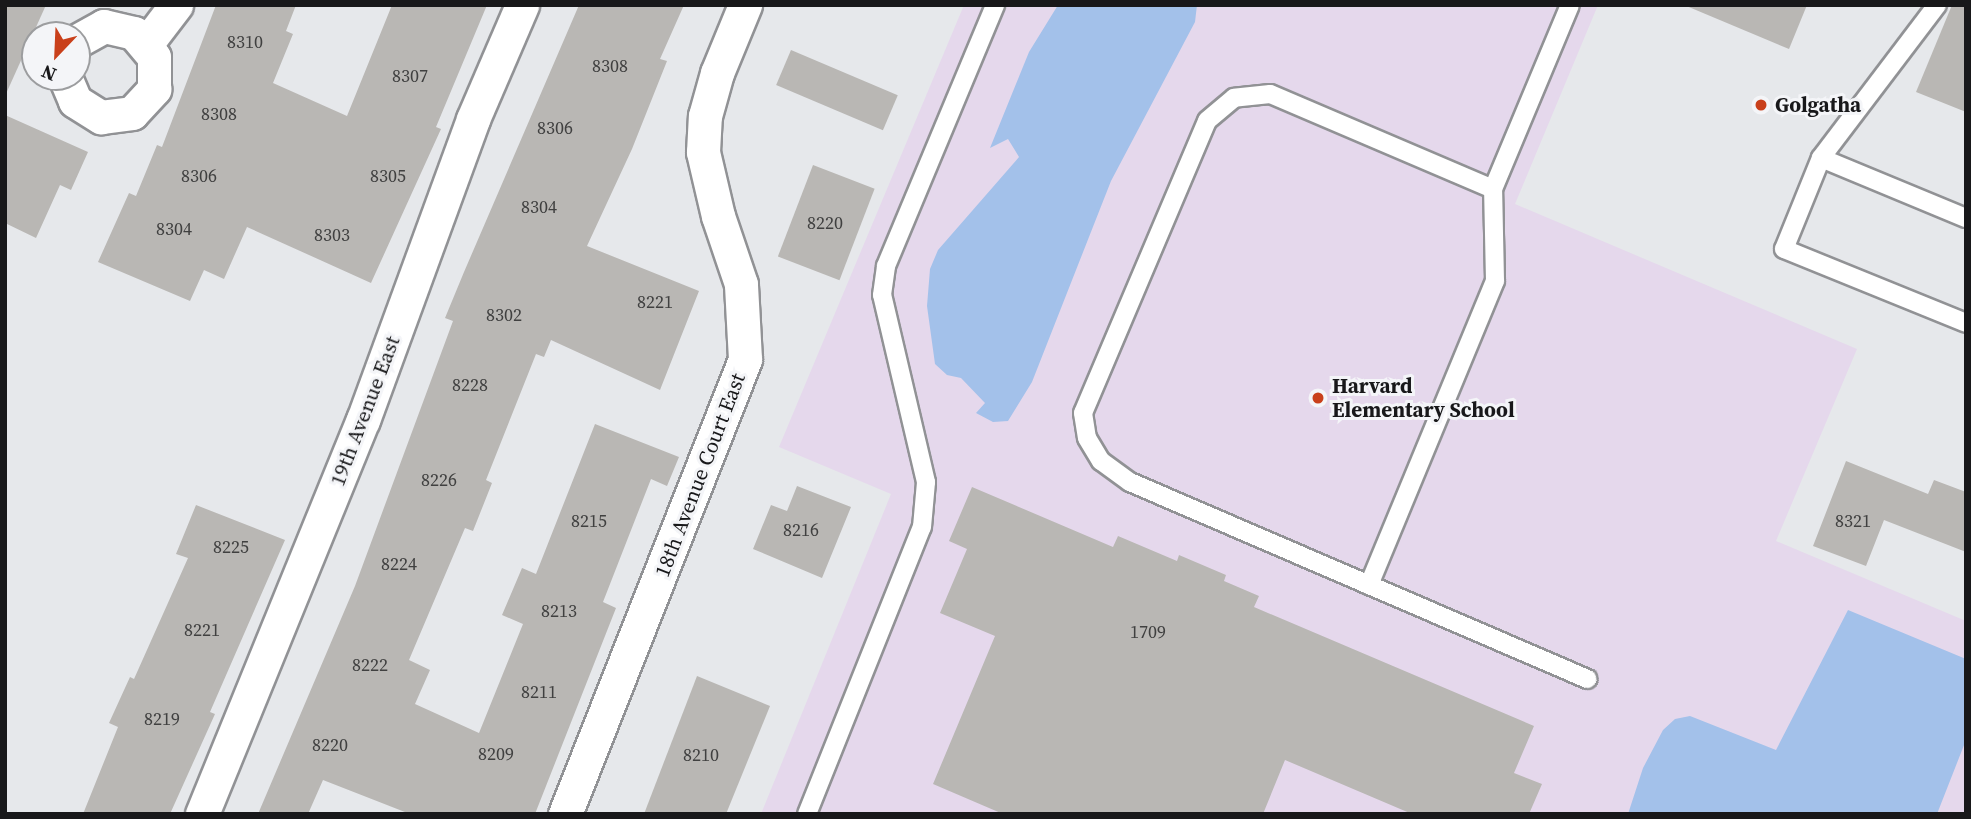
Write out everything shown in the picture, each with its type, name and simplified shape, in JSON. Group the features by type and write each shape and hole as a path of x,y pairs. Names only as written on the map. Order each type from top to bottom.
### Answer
{"street":[{"path":"147,43 176,5"},
{"name":"19th Avenue East","path":"202,814 363,420 474,119 522,5"},
{"name":"18th Avenue Court East","path":"565,814 745,359 740,284 718,216 704,152 711,95 745,5"},
{"path":"71,91 75,100 87,111 117,117 132,113 145,103 157,73 147,43 120,27 104,26 91,33"}],"lane":[{"path":"807,814 922,527 926,482 882,295 886,266 995,5"},
{"path":"1369,585 1495,281 1493,189 1570,5"},
{"path":"1937,5 1821,158 1784,249 1966,323"},
{"path":"1493,189 1270,94 1234,98 1207,121 1083,413 1087,438 1101,461 1130,482 1587,679"},
{"path":"1821,158 1966,218"}],"shaded area":[{"name":"Harvard Elementary School","path":"964,5 1598,5 1515,204 1857,349 1776,541 1966,621 1966,814 761,814 891,494 779,447"}],"water":[{"path":"1058,5 1197,5 1195,22 1111,181 1032,382 1008,421 993,422 976,413 985,403 961,378 947,375 935,364 927,306 930,269 938,250 1019,157 1008,139 990,148 1029,52"},
{"path":"1848,610 1966,659 1966,740 1937,814 1628,814 1643,768 1663,730 1675,719 1690,716 1776,750"}],"building":[{"path":"5,5 46,5 39,21 21,21 21,60 5,96"},
{"path":"216,5 296,5 286,31 293,34 273,83 347,116 392,5 487,5 436,127 441,129 371,283 247,227 224,279 204,270 190,301 98,262 129,193 136,196 157,145 162,147"},
{"path":"579,5 684,5 660,59 667,61 632,149 587,246 699,291 660,390 551,340 544,357 536,354 486,480 492,483 473,531 465,528 409,660 430,670 415,704 479,733 523,624 502,615 522,568 536,574 595,424 679,457 667,486 651,479 603,602 616,608 535,814 410,814 323,780 308,814 258,814 355,586 453,321 445,318"},
{"path":"1684,5 1807,5 1789,49"},
{"path":"1952,5 1966,5 1966,112 1916,92"},
{"path":"791,50 898,95 883,130 776,85"},
{"path":"5,115 88,152 71,190 60,185 36,238 5,223"},
{"path":"813,165 875,189 839,280 778,256"},
{"path":"1846,461 1928,494 1934,480 1966,492 1966,552 1884,520 1866,566 1813,546"},
{"path":"797,486 851,507 822,578 753,549 771,505 787,511"},
{"path":"972,487 1113,547 1118,536 1177,561 1179,555 1226,575 1224,581 1259,596 1254,607 1534,726 1514,773 1542,784 1529,814 1412,814 1285,760 1263,814 1003,814 933,784 995,636 940,613 967,549 949,541"},
{"path":"196,505 285,540 210,712 215,714 170,814 83,814 118,727 109,723 130,677 134,679 188,558 176,554"},
{"path":"697,676 770,706 726,814 644,814"}],"place":[{"name":"Golgatha","path":"1761,105"},
{"name":"Harvard Elementary School","path":"1318,398"}]}
